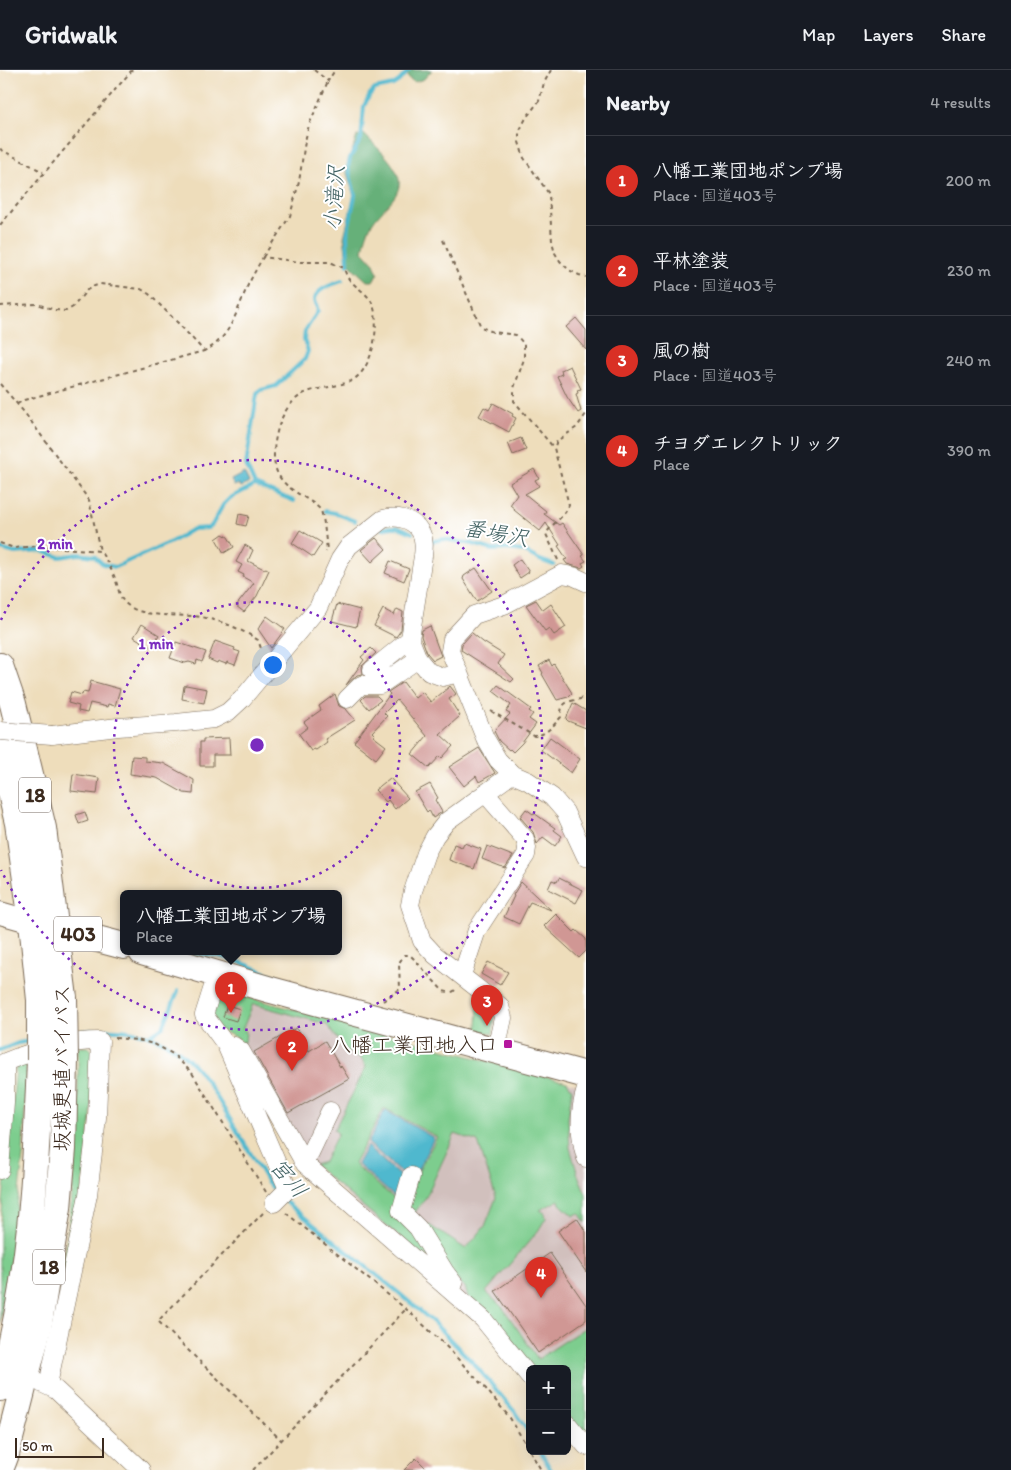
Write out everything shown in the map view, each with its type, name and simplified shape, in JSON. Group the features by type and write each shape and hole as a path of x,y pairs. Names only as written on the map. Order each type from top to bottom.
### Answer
{"highway":[{"name":"坂城更埴バイパス","path":"0,666 13,704 43,828 44,925 52,999 53,1060 63,1149 58,1208 38,1329 6,1454 0,1470"},
{"name":"坂城更埴バイパス","path":"0,746 44,925"},
{"name":"403","path":"44,925 120,945"},
{"path":"152,955 281,993 498,1042 586,1074"},
{"name":"坂城更埴バイパス","path":"0,1388 26,1271 37,1155 53,1060"}],"main road":[{"path":"0,913 44,925"}],"street":[{"path":"0,731 52,735 214,719 228,712 318,608 340,558 349,546 383,519 389,517 408,521 420,531 424,542 424,556 410,639 418,659 429,672 443,677 459,673"},
{"path":"586,582 573,576 562,574 504,605 474,615 452,639 450,651 485,738 498,760 512,774 528,781 552,797 565,812 586,857"},
{"path":"372,670 410,639"},
{"path":"347,699 361,685 380,685 418,659"},
{"path":"498,1042 503,1018 500,1006 435,955 422,941 410,905 426,852 447,820 512,774"},
{"path":"462,975 477,930 526,855 527,848 525,839 485,793"},
{"path":"217,974 204,1015 226,1045 288,1189 279,1198"},
{"path":"0,1170 5,1103 5,1062 23,1054 78,1041 100,1041 97,1118 88,1195 45,1384 56,1390 140,1470"},
{"path":"226,1045 234,1046 241,1051 305,1164 483,1319 526,1372"},
{"path":"586,1089 583,1099 582,1144 586,1158"},
{"path":"302,1160 310,1153 330,1111"},
{"path":"411,1176 401,1211 418,1228 445,1272 454,1283 452,1291"},
{"path":"571,1428 586,1446"}],"path":[{"path":"0,225 43,172 132,70"},
{"path":"314,70 328,82"},
{"path":"17,404 24,400 204,351 214,347 222,339 235,317 263,257 290,216 299,182 309,125 335,70"},
{"path":"551,70 544,83 539,101 526,118 519,132 519,142 524,158 549,194 552,241 555,253 569,270 586,276"},
{"path":"0,149 43,172"},
{"path":"443,240 481,327 493,332 516,335 524,344 524,360 514,388 514,401 554,448 569,506 567,512 550,527 546,534 562,574"},
{"path":"263,257 300,262 330,262 338,264 344,268 347,278 366,293 371,300 375,312 376,326 373,346 364,369 352,380 311,390 298,398 290,404 282,417 277,434 274,451 276,471 285,485 316,506 320,511 327,549 324,557"},
{"path":"0,306 37,304 55,310 66,311 73,307 87,290 100,284 141,289 149,294 204,351"},
{"path":"0,384 89,500 100,551 108,562 122,599 131,607 161,615 191,615 228,625 258,640 262,649 261,657"},
{"path":"554,448 558,441 576,428 586,414"},
{"path":"0,543 14,548 38,546 100,551"},
{"path":"488,710 534,736 540,736 548,731 561,717 563,704 584,698 586,695"},
{"path":"382,1004 384,1000 400,989 399,963 404,955 414,959 443,991 454,992 462,975"},
{"path":"100,1041 120,1037 138,1040 154,1044 173,1054 192,1073 258,1181 279,1198 297,1224 406,1309 442,1342 510,1418 526,1444"},
{"path":"279,1198 158,1321 281,1440"},
{"path":"253,1470 406,1309"},
{"path":"533,1455 542,1470"}],"shaded area":[{"path":"220,990 586,1087 586,1438 571,1420 571,1365 526,1365 309,1160 238,1038 220,1030"}],"green space":[{"path":"407,70 432,70 424,79 414,82 408,78"},
{"path":"364,134 385,155 399,177 399,185 394,198 373,222 365,239 363,251 373,262 378,273 373,281 367,281 347,260 344,237 354,196 346,170 357,136"},
{"path":"220,990 567,1082 572,1089 568,1119 570,1148 586,1194 586,1223 579,1213 573,1216 560,1204 559,1200 540,1210 545,1213 546,1218 538,1231 486,1292 503,1308 538,1359 586,1327 586,1438 571,1419 571,1365 527,1365 468,1298 465,1287 450,1273 425,1230 429,1225 466,1249 485,1226 496,1198 478,1142 455,1134 426,1197 413,1215 407,1210 417,1174 437,1137 384,1108 354,1164 398,1202 439,1270 314,1165 324,1162 338,1133 334,1130 366,1067 361,1058 347,1051 326,1024 253,1004 243,1028 246,1032 245,1042 241,1043 238,1038 220,1030 211,1016"},
{"path":"478,996 495,1013 493,1034 477,1030"},
{"path":"78,1047 88,1047 94,1052 91,1117 82,1194 45,1374 41,1376 62,1275 70,1218 77,1133"},
{"path":"27,1058 23,1156 11,1260 0,1322 0,1232 16,1067"}],"water":[{"path":"244,473 249,483 241,487 239,484 234,486 231,480"},
{"path":"385,1110 434,1138 416,1173 405,1176 368,1143"},
{"path":"367,1146 403,1179 395,1197 357,1164"}],"building":[{"path":"576,318 586,330 586,350 566,327"},
{"path":"570,366 581,389 577,390 578,393 576,394 581,411 578,413 567,397 557,376 562,374 561,370"},
{"path":"493,403 513,414 512,416 516,418 509,432 479,416 484,407 489,410"},
{"path":"521,438 526,450 513,455 508,443"},
{"path":"534,469 539,478 535,480 539,486 525,494 546,511 544,514 559,525 562,523 584,555 582,556 586,561 582,563 584,566 581,568 567,564 564,560 567,559 558,546 560,545 546,523 540,531 510,505 517,495 510,483"},
{"path":"239,514 249,516 246,526 237,524"},
{"path":"300,530 322,543 313,557 292,543"},
{"path":"223,534 228,537 234,547 224,553 216,539"},
{"path":"376,538 386,549 372,562 361,550"},
{"path":"245,545 253,550 248,561 269,570 257,596 244,612 236,606 254,583 238,572 242,565 236,562"},
{"path":"520,559 529,572 520,578 512,565"},
{"path":"390,561 409,569 404,581 385,573"},
{"path":"476,568 492,591 477,601 463,579 464,576"},
{"path":"536,600 543,610 551,604 566,627 554,635 549,628 545,631 526,605"},
{"path":"337,604 360,610 356,627 332,621"},
{"path":"383,609 394,615 397,609 403,612 401,630 396,637 374,626"},
{"path":"267,616 285,629 271,648 258,629"},
{"path":"142,624 159,635 151,647 134,637"},
{"path":"430,626 441,656 433,660 427,653 421,636 422,630"},
{"path":"472,633 504,655 498,664 514,679 511,682 461,650 462,644"},
{"path":"215,641 235,648 234,650 240,652 235,665 218,661 217,663 208,659"},
{"path":"176,642 206,652 202,662 197,660 196,664 185,663 170,658"},
{"path":"371,648 376,653 362,666 363,674 357,675 346,685 364,660 361,657"},
{"path":"549,660 552,666 554,664 572,693 568,697 557,700 542,674 539,666"},
{"path":"91,681 120,689 115,706 108,704 107,707 90,703 87,713 78,711 79,706 68,703 71,692 82,695 83,692 88,693"},
{"path":"403,682 415,698 422,692 431,702 450,686 456,694 449,699 460,716 440,734 453,746 429,768 412,754 427,736 397,700 384,713 387,716 372,732 375,735 373,736 386,746 376,759 354,742 390,694 388,692"},
{"path":"498,685 531,709 529,711 533,714 529,719 536,724 513,752 499,741 494,731 510,714 506,712 511,705 493,691"},
{"path":"184,686 207,689 204,703 182,699"},
{"path":"335,694 339,706 346,709 355,720 325,739 327,742 316,750 311,751 299,734 308,727 304,722 321,710 319,706"},
{"path":"365,696 377,696 381,700 369,709 361,700"},
{"path":"573,703 586,711 586,728 566,719"},
{"path":"550,737 580,759 571,773 541,750"},
{"path":"229,738 230,755 213,755 213,766 200,766 200,742 203,742 203,739"},
{"path":"479,748 495,773 479,782 476,776 464,786 449,767"},
{"path":"132,756 145,757 145,761 163,763 194,780 193,794 184,793 157,778 130,774"},
{"path":"73,774 99,778 97,794 71,791"},
{"path":"390,778 408,798 395,809 388,800 386,802 375,790"},
{"path":"430,784 438,798 435,800 442,812 433,818 429,810 427,812 415,792"},
{"path":"526,809 555,828 554,830 562,836 555,846 543,837 537,844 533,832 520,817"},
{"path":"85,812 88,821 79,824 76,815"},
{"path":"464,843 481,849 474,869 449,860 454,844 462,847"},
{"path":"487,846 513,856 505,868 482,859"},
{"path":"559,878 583,890 576,903 548,889 552,880 557,882"},
{"path":"521,882 551,910 530,902 519,924 504,917 513,895"},
{"path":"556,914 574,932 576,930 586,939 586,951 579,958 544,926"},
{"path":"488,962 508,972 500,985 481,974"},
{"path":"227,1005 240,1009 236,1021 223,1017"},
{"path":"296,1028 309,1051 325,1041 349,1079 288,1113 254,1052"},
{"path":"577,1218 586,1232 586,1272 558,1231"},
{"path":"550,1253 586,1305 586,1320 538,1353 495,1291"},
{"path":"416,1458 428,1470 404,1470"}],"waterway":[{"name":"小滝沢","path":"348,265 347,235 355,195 348,167 350,158 361,139 364,106 375,89 393,85 409,70"},
{"name":"小滝沢","path":"255,485 246,465 257,394 261,390 276,386 305,359 308,351 304,340 305,331 318,311 315,300 316,295 326,287 342,281"},
{"name":"番場沢","path":"255,485 294,501"},
{"path":"0,549 15,553 42,551 60,557 79,554 94,556 103,564 115,567 171,542 193,529 208,528 212,525 223,505 230,498 255,485"},
{"name":"番場沢","path":"325,511 355,521"},
{"name":"番場沢","path":"382,529 398,527 412,533"},
{"name":"番場沢","path":"430,542 443,539 473,544 493,550 523,551 554,565"},
{"path":"212,955 230,959 285,981"},
{"path":"150,1035 163,1027 178,991"},
{"name":"宮川","path":"74,1033 123,1030 154,1037 181,1053 194,1065 206,1081 267,1181 277,1193"},
{"name":"宮川","path":"0,1050 18,1043 30,1041"},
{"name":"宮川","path":"283,1200 433,1322 475,1365 515,1412 526,1429"},
{"name":"宮川","path":"542,1455 551,1470"}],"place":[{"name":"八幡工業団地ポンプ場","path":"231,1013"},
{"name":"風の樹","path":"487,1026"},
{"name":"八幡工業団地入口","path":"508,1044"},
{"name":"平林塗装","path":"292,1071"},
{"name":"チヨダエレクトリック","path":"541,1298"}]}
